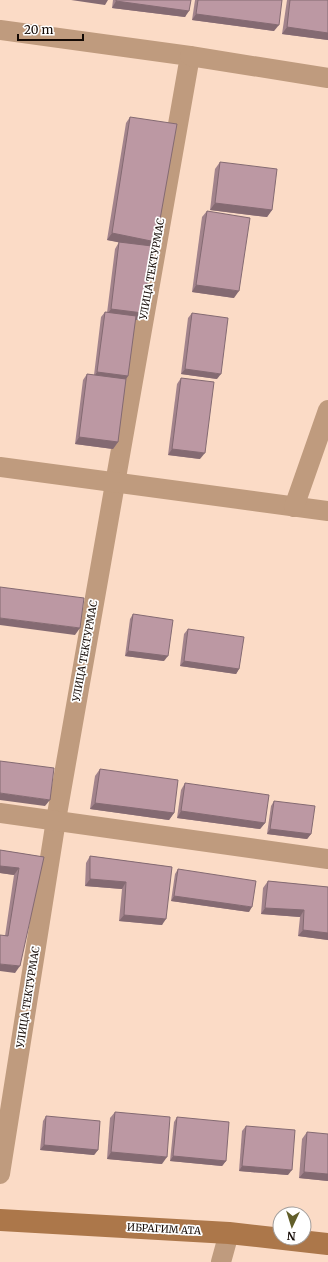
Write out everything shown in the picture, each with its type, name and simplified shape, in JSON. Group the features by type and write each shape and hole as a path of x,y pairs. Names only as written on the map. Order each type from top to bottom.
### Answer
{"street":[{"path":"0,30 190,56 328,78"},
{"name":"УЛИЦА ТЕКТУРМАС","path":"0,1174 56,820 190,56"},
{"path":"294,507 328,410"},
{"path":"0,467 328,512"},
{"path":"0,813 328,859"},
{"name":"ИБРАГИМ АТА","path":"0,1220 228,1233 328,1244"},
{"path":"221,1262 228,1233"}],"building":[{"path":"116,0 191,0 189,11"},
{"path":"198,0 282,0 279,25 196,14"},
{"path":"290,0 328,0 328,33 287,27"},
{"path":"130,117 177,124 156,242 112,233"},
{"path":"220,162 277,169 272,210 215,203"},
{"path":"207,211 250,218 239,291 196,285"},
{"path":"119,242 152,246 143,313 111,309"},
{"path":"105,312 136,316 128,376 97,372"},
{"path":"192,313 228,318 221,374 185,369"},
{"path":"87,374 126,379 118,442 79,437"},
{"path":"181,378 214,382 205,453 172,449"},
{"path":"0,587 84,598 80,628 0,618"},
{"path":"133,614 173,620 168,656 128,651"},
{"path":"188,629 244,637 239,669 184,661"},
{"path":"0,761 54,768 50,800 0,793"},
{"path":"100,769 178,780 174,813 95,803"},
{"path":"185,783 269,795 265,823 181,811"},
{"path":"274,801 315,806 311,834 270,829"},
{"path":"0,850 44,857 20,966 0,964 0,935 8,936 19,868 0,866"},
{"path":"90,856 172,867 166,919 124,915 126,882 90,879"},
{"path":"178,869 256,881 252,907 174,896"},
{"path":"268,881 328,887 328,933 303,930 304,910 265,908"},
{"path":"115,1112 170,1117 167,1157 111,1152"},
{"path":"46,1116 100,1121 98,1150 44,1145"},
{"path":"177,1117 229,1122 226,1161 173,1156"},
{"path":"246,1126 295,1130 292,1170 242,1166"},
{"path":"307,1132 328,1134 328,1174 304,1172"}]}
